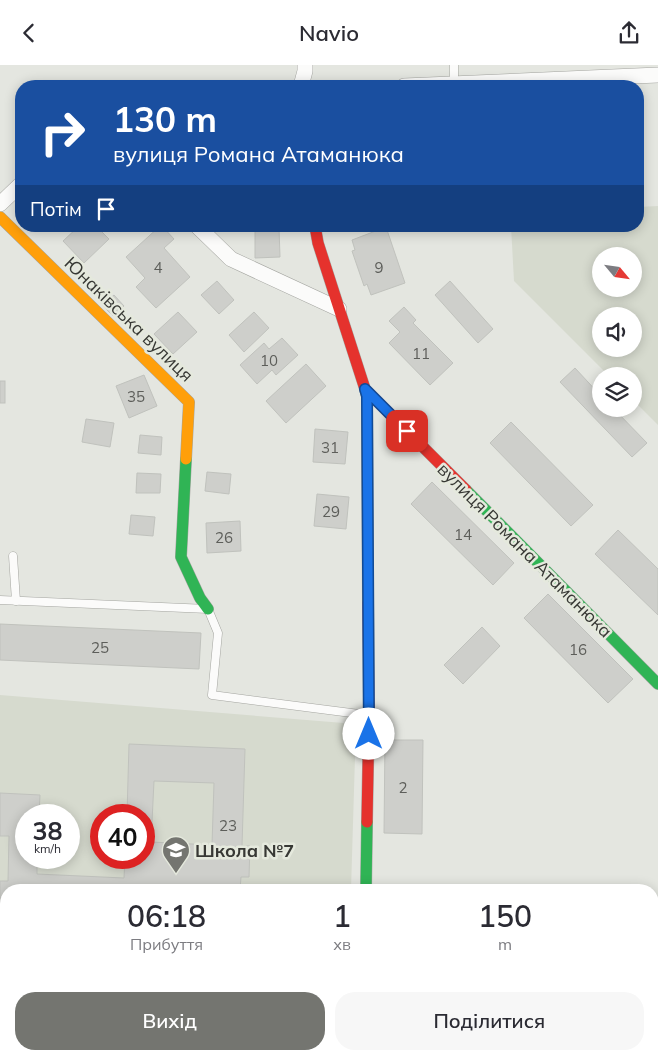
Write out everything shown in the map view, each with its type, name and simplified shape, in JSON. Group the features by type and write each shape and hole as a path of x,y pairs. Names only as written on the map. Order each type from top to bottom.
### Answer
{"street":[{"path":"302,80 305,65"},
{"path":"530,80 658,75"},
{"path":"0,204 15,190"},
{"name":"Юнаківська вулиця","path":"0,217 15,232"},
{"name":"Юнаківська вулиця","path":"15,232 188,402 181,557 200,598 208,609"},
{"path":"203,232 231,259 339,309"},
{"name":"вулиця Романа Атаманюка","path":"316,232 365,389 658,684"},
{"path":"365,389 367,396 369,715 366,884"}],"lane":[{"path":"454,65 454,80"},
{"path":"13,556 16,601"},
{"path":"0,600 208,609 218,633 212,695 369,715"}],"shaded area":[{"path":"658,206 658,425 642,409 642,367 600,367 514,281 511,232 644,232 644,207"},
{"name":"Школа №7","path":"0,695 356,724 351,884 0,884"}],"building":[{"path":"73,232 102,232 109,239 84,263 63,241"},
{"path":"153,232 168,232 174,239 164,248 190,277 156,308 136,287 145,278 126,257"},
{"path":"255,232 279,232 280,257 255,258"},
{"path":"373,232 388,232 405,283 371,295 367,284 364,286 352,251 355,250 352,240"},
{"path":"217,281 234,300 219,314 201,295"},
{"path":"450,281 493,329 478,343 435,295"},
{"path":"114,295 124,306 113,316 102,305"},
{"path":"404,307 416,320 413,323 453,363 430,385 389,343 400,332 389,321"},
{"path":"178,312 197,332 173,354 154,334"},
{"path":"254,312 269,328 244,352 229,335"},
{"path":"282,338 298,355 276,375 272,370 257,384 240,365 264,343 269,349"},
{"path":"306,364 326,386 286,423 266,401"},
{"path":"575,368 592,386 592,415 560,382"},
{"path":"144,375 157,406 129,418 116,386"},
{"path":"0,381 5,381 5,403 0,403"},
{"path":"594,417 622,417 647,443 632,457"},
{"path":"86,419 114,423 110,447 82,442"},
{"path":"511,422 593,505 571,526 490,443"},
{"path":"315,429 348,432 345,464 313,462"},
{"path":"140,435 162,437 161,455 138,453"},
{"path":"207,472 231,474 229,494 205,491"},
{"path":"137,473 161,474 160,493 136,493"},
{"path":"432,482 514,563 493,585 411,504"},
{"path":"317,494 349,497 346,529 314,526"},
{"path":"131,515 155,517 153,536 129,534"},
{"path":"240,521 241,551 207,553 206,523"},
{"path":"618,530 658,569 658,615 595,554"},
{"path":"548,594 633,679 608,703 524,618"},
{"path":"0,624 201,633 199,669 0,660"},
{"path":"482,627 500,646 463,684 444,665"},
{"path":"385,740 423,740 422,834 384,833"},
{"path":"129,744 245,749 242,846 250,846 249,877 241,877 240,884 0,884 0,881 8,881 9,836 0,836 0,793 40,795 40,804 15,804 15,869 37,869 37,874 124,878 124,869 155,869 155,842 212,845 214,783 154,781 153,804 127,804"}],"traffic: fast":[{"path":"186,459 181,557 200,598 208,609"},
{"path":"466,490 658,684"},
{"path":"366,884 367,822"}],"traffic: slow":[{"path":"0,217 15,232"},
{"path":"15,232 189,402 186,459"},
{"path":"365,389 367,396 368,603"}],"traffic: jam":[{"path":"316,232 365,389 466,490"},
{"path":"367,822 369,715 368,603"}],"place":[{"name":"Школа №7","path":"176,874"}],"route":[{"path":"369,734 367,396 365,389 407,431"}]}
